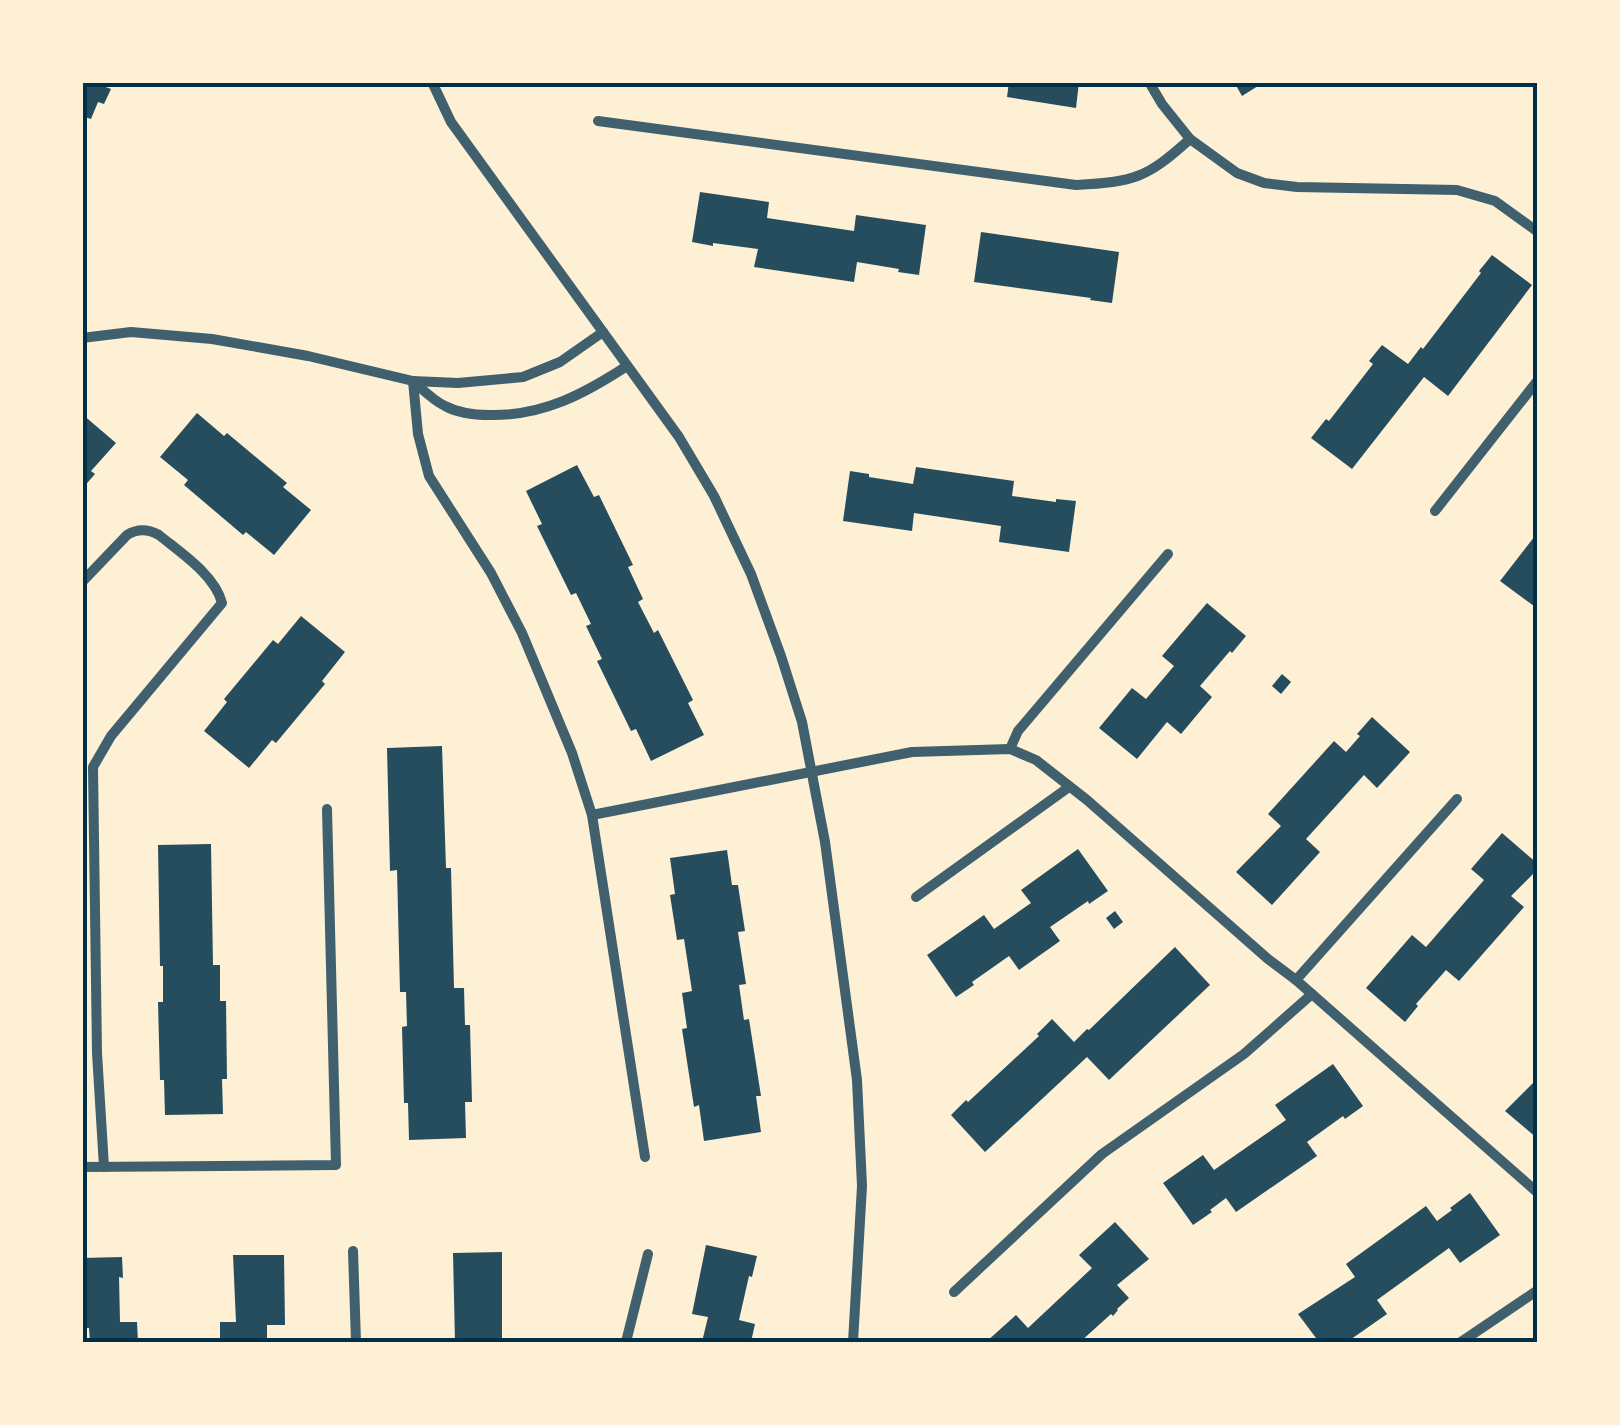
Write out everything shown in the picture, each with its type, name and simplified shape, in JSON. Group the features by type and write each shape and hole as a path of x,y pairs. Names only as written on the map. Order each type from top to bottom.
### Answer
{"street":[{"path":"432,82 452,122 688,452 751,574 782,656 812,770 857,1080 862,1186 853,1342"},
{"path":"1148,82 1190,138 1236,173 1264,183 1297,187 1456,190 1494,201 1538,232"},
{"path":"598,121 1076,185 1113,183 1141,176 1164,162 1190,138"},
{"path":"82,338 131,332 212,339 308,356 413,382 458,383 523,377 560,362 603,332"},
{"path":"413,382 444,406 473,415 505,415 560,404 627,366"},
{"path":"1435,511 1538,380"},
{"path":"413,382 418,434 429,476 490,573 522,633 572,753 592,814 645,1157"},
{"path":"82,582 127,535 151,531 212,582 222,603 111,736 93,766 96,1053 104,1167"},
{"path":"1010,748 1018,731 1168,554"},
{"path":"592,814 912,752 1010,748 1036,760 1069,787 1538,1193"},
{"path":"916,897 1069,787"},
{"path":"1296,980 1457,799"},
{"path":"82,1167 336,1165 327,809"},
{"path":"954,1292 1102,1154 1244,1054 1312,994"},
{"path":"354,1251 356,1342"},
{"path":"626,1342 648,1254"},
{"path":"1462,1342 1538,1290"}],"building":[{"path":"82,82 105,82 103,86 111,89 104,104 98,102 91,119 82,116"},
{"path":"1009,82 1079,82 1076,108 1007,97"},
{"path":"1234,82 1255,82 1258,86 1242,96"},
{"path":"700,192 769,202 767,218 854,231 856,215 926,225 919,275 857,262 854,282 754,267 758,249 692,242"},
{"path":"981,232 1119,252 1112,303 974,282"},
{"path":"1492,255 1532,285 1448,396 1424,377 1352,469 1311,438 1373,364 1369,361 1382,345 1408,364 1423,349"},
{"path":"197,413 287,483 283,487 311,510 274,555 246,532 243,535 184,485 188,480 160,457"},
{"path":"82,414 116,443 91,471 95,474 82,489"},
{"path":"577,465 594,497 599,495 633,565 628,567 643,599 638,602 654,633 658,630 693,700 688,703 704,735 651,761 636,729 631,731 597,661 602,659 586,626 591,624 576,593 571,595 537,526 542,524 526,491"},
{"path":"916,467 1014,481 1012,496 1076,501 1069,552 999,542 1001,526 914,513 912,531 843,521 850,471 913,484"},
{"path":"1538,532 1538,609 1500,581"},
{"path":"1207,603 1246,636 1200,686 1212,697 1181,734 1167,722 1137,759 1099,728 1132,688 1146,699 1174,666 1162,656"},
{"path":"301,616 345,652 322,681 325,684 276,743 272,740 249,768 204,731 227,702 224,699 273,640 278,644"},
{"path":"1282,674 1291,682 1281,694 1272,686"},
{"path":"1372,717 1410,752 1377,788 1364,775 1306,839 1320,852 1272,905 1236,872 1281,826 1268,814 1334,741 1346,752"},
{"path":"442,746 454,988 464,988 465,1025 470,1025 472,1102 465,1102 466,1138 409,1140 402,1027 407,1026 406,992 400,992 397,870 390,871 387,748"},
{"path":"1502,833 1538,864 1538,869 1511,896 1524,907 1459,981 1446,970 1405,1022 1366,988 1412,935 1426,947 1484,880 1471,869"},
{"path":"211,844 213,965 220,965 220,1001 226,1001 227,1079 222,1079 223,1114 165,1115 164,1080 160,1080 158,1002 163,1002 163,966 158,845"},
{"path":"1078,849 1108,891 1050,927 1060,941 1019,970 1009,956 956,997 927,955 984,915 994,929 1031,903 1021,890"},
{"path":"727,850 732,885 738,885 745,931 738,932 746,984 739,985 744,1020 749,1019 761,1096 756,1096 761,1132 704,1141 699,1105 694,1107 682,1029 687,1028 682,993 692,991 684,939 677,940 670,895 675,894 670,858"},
{"path":"1115,911 1123,922 1114,929 1106,918"},
{"path":"1175,947 1210,985 1109,1080 1087,1057 985,1152 951,1115 1039,1036 1052,1019 1074,1042"},
{"path":"1333,1064 1363,1106 1307,1142 1317,1156 1236,1212 1226,1198 1193,1225 1163,1183 1203,1155 1214,1170 1286,1120 1275,1105"},
{"path":"1538,1078 1538,1139 1505,1111"},
{"path":"1470,1193 1500,1235 1460,1263 1449,1248 1377,1300 1387,1314 1347,1342 1319,1342 1298,1314 1355,1277 1346,1264 1426,1206 1437,1221"},
{"path":"1115,1222 1149,1259 1117,1285 1129,1298 1113,1316 1080,1342 986,1342 1016,1315 1028,1328 1092,1268 1079,1255"},
{"path":"706,1245 757,1256 739,1320 755,1324 751,1342 702,1342 708,1317 692,1314"},
{"path":"502,1252 502,1342 455,1342 453,1253"},
{"path":"233,1255 284,1255 285,1325 267,1325 267,1342 220,1342 220,1322 236,1322"},
{"path":"122,1257 120,1322 137,1322 138,1342 90,1342 89,1328 82,1328 82,1258"}]}
